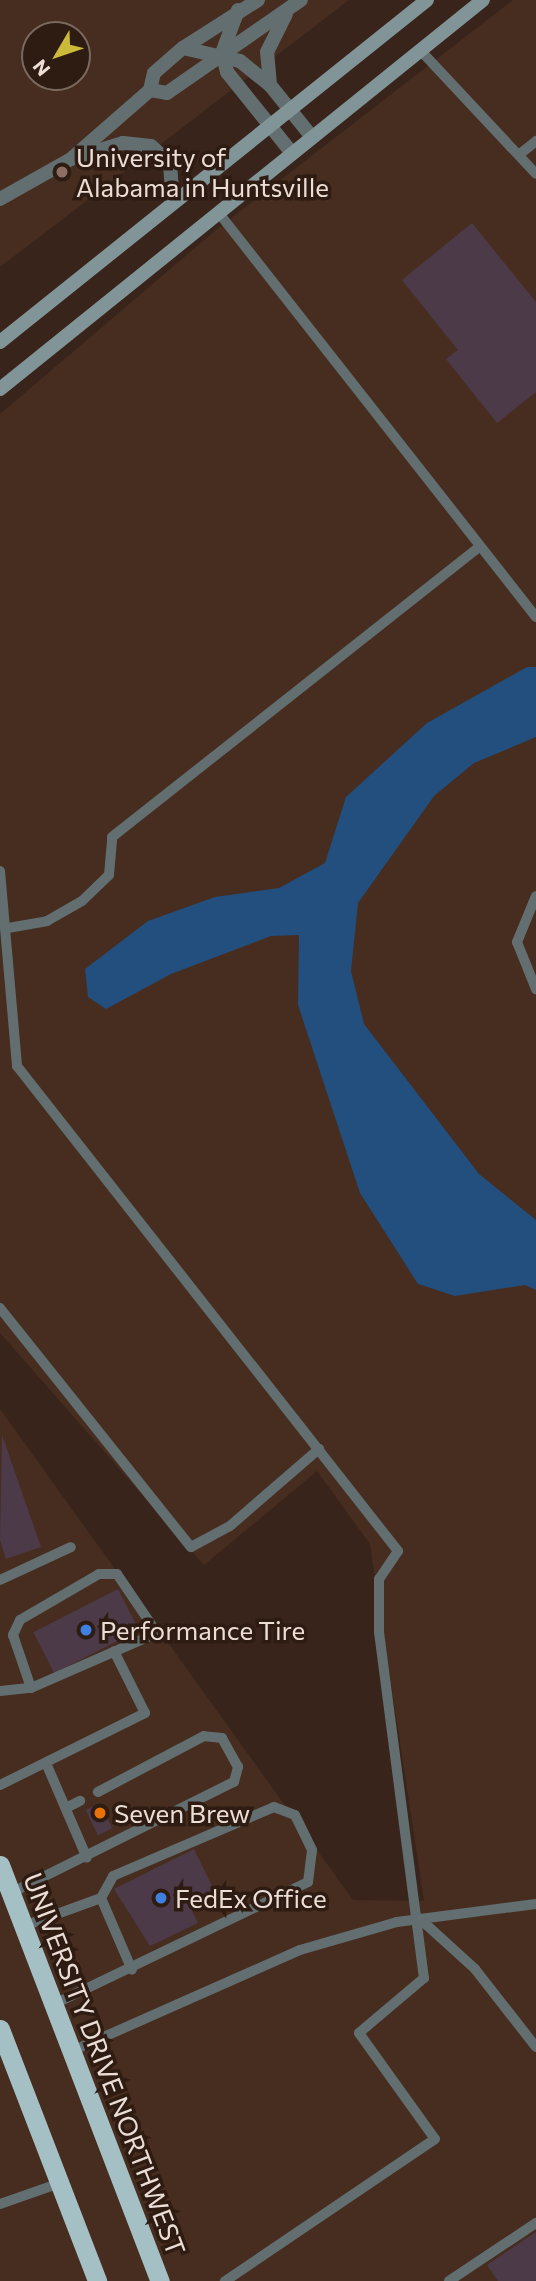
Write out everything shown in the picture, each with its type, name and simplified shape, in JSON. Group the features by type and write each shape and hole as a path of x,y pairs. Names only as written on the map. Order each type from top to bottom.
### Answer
{"highway":[{"name":"UNIVERSITY DRIVE NORTHWEST","path":"0,1865 160,2281"},
{"path":"0,2029 97,2281"}],"main road":[{"path":"0,342 427,0"},
{"path":"0,389 483,0"}],"street":[{"path":"0,199 71,159 150,90 154,73 183,48 238,10 258,0"},
{"path":"150,90 167,93 301,0"},
{"path":"238,10 222,53 228,72 292,153"},
{"path":"270,85 267,52 288,10"},
{"path":"183,48 222,53 270,85 313,137"},
{"path":"71,159 123,143 151,146 170,163 173,202"}],"lane":[{"path":"421,51 536,174"},
{"path":"520,154 536,141"},
{"path":"218,212 536,617"},
{"path":"8,928 47,921 82,901 109,875 112,836 479,547"},
{"path":"0,871 8,928 17,1066 398,1551 379,1579 379,1632 419,1918 424,1978 359,2034 435,2140 225,2281"},
{"path":"536,896 517,942 536,989"},
{"path":"0,1308 191,1547 230,1526 320,1449"},
{"path":"0,1580 71,1547"},
{"path":"0,1691 31,1688 157,1633 117,1574 99,1574 20,1620 13,1635 31,1688"},
{"path":"0,1785 145,1713 114,1651"},
{"path":"11,1893 87,1858 234,1782 237,1767 222,1738 204,1736 97,1792"},
{"path":"46,1763 87,1858"},
{"path":"66,1808 80,1801"},
{"path":"24,1926 102,1898 113,1876 274,1807 295,1815 312,1850 308,1882 132,1970 55,2004"},
{"path":"102,1898 132,1970"},
{"path":"72,2050 300,1950 419,1918 536,1904"},
{"path":"419,1918 475,1969 536,2047"},
{"path":"0,2204 60,2183"},
{"path":"449,2281 536,2223"}],"shaded area":[{"name":"University of Alabama in Huntsville","path":"0,0 349,0 0,267"},
{"path":"513,0 536,0 536,2281 0,2281 0,1409 353,1900 424,1901 370,1544 317,1471 204,1565 0,1333 0,414 216,230"}],"water":[{"path":"527,667 536,667 536,737 474,763 434,796 358,903 351,971 364,1024 479,1174 536,1220 536,1290 525,1285 455,1296 418,1284 360,1193 298,1005 299,935 271,936 171,974 106,1009 88,997 85,969 148,921 215,897 279,888 325,863 346,797 427,723"}],"building":[{"path":"472,223 536,302 536,392 497,423 446,359 458,350 402,280"},
{"path":"2,1435 41,1547 6,1559 0,1540"},
{"name":"Performance Tire","path":"118,1589 139,1630 54,1673 33,1632"},
{"name":"Seven Brew","path":"100,1803 112,1828 98,1835 86,1810"},
{"name":"FedEx Office","path":"194,1849 215,1892 189,1905 198,1923 150,1946 114,1889"},
{"path":"536,2232 536,2281 498,2281 487,2265"}],"place":[{"name":"University of Alabama in Huntsville","path":"62,172"},
{"name":"Performance Tire","path":"86,1630"},
{"name":"Seven Brew","path":"100,1813"},
{"name":"FedEx Office","path":"161,1898"}]}
